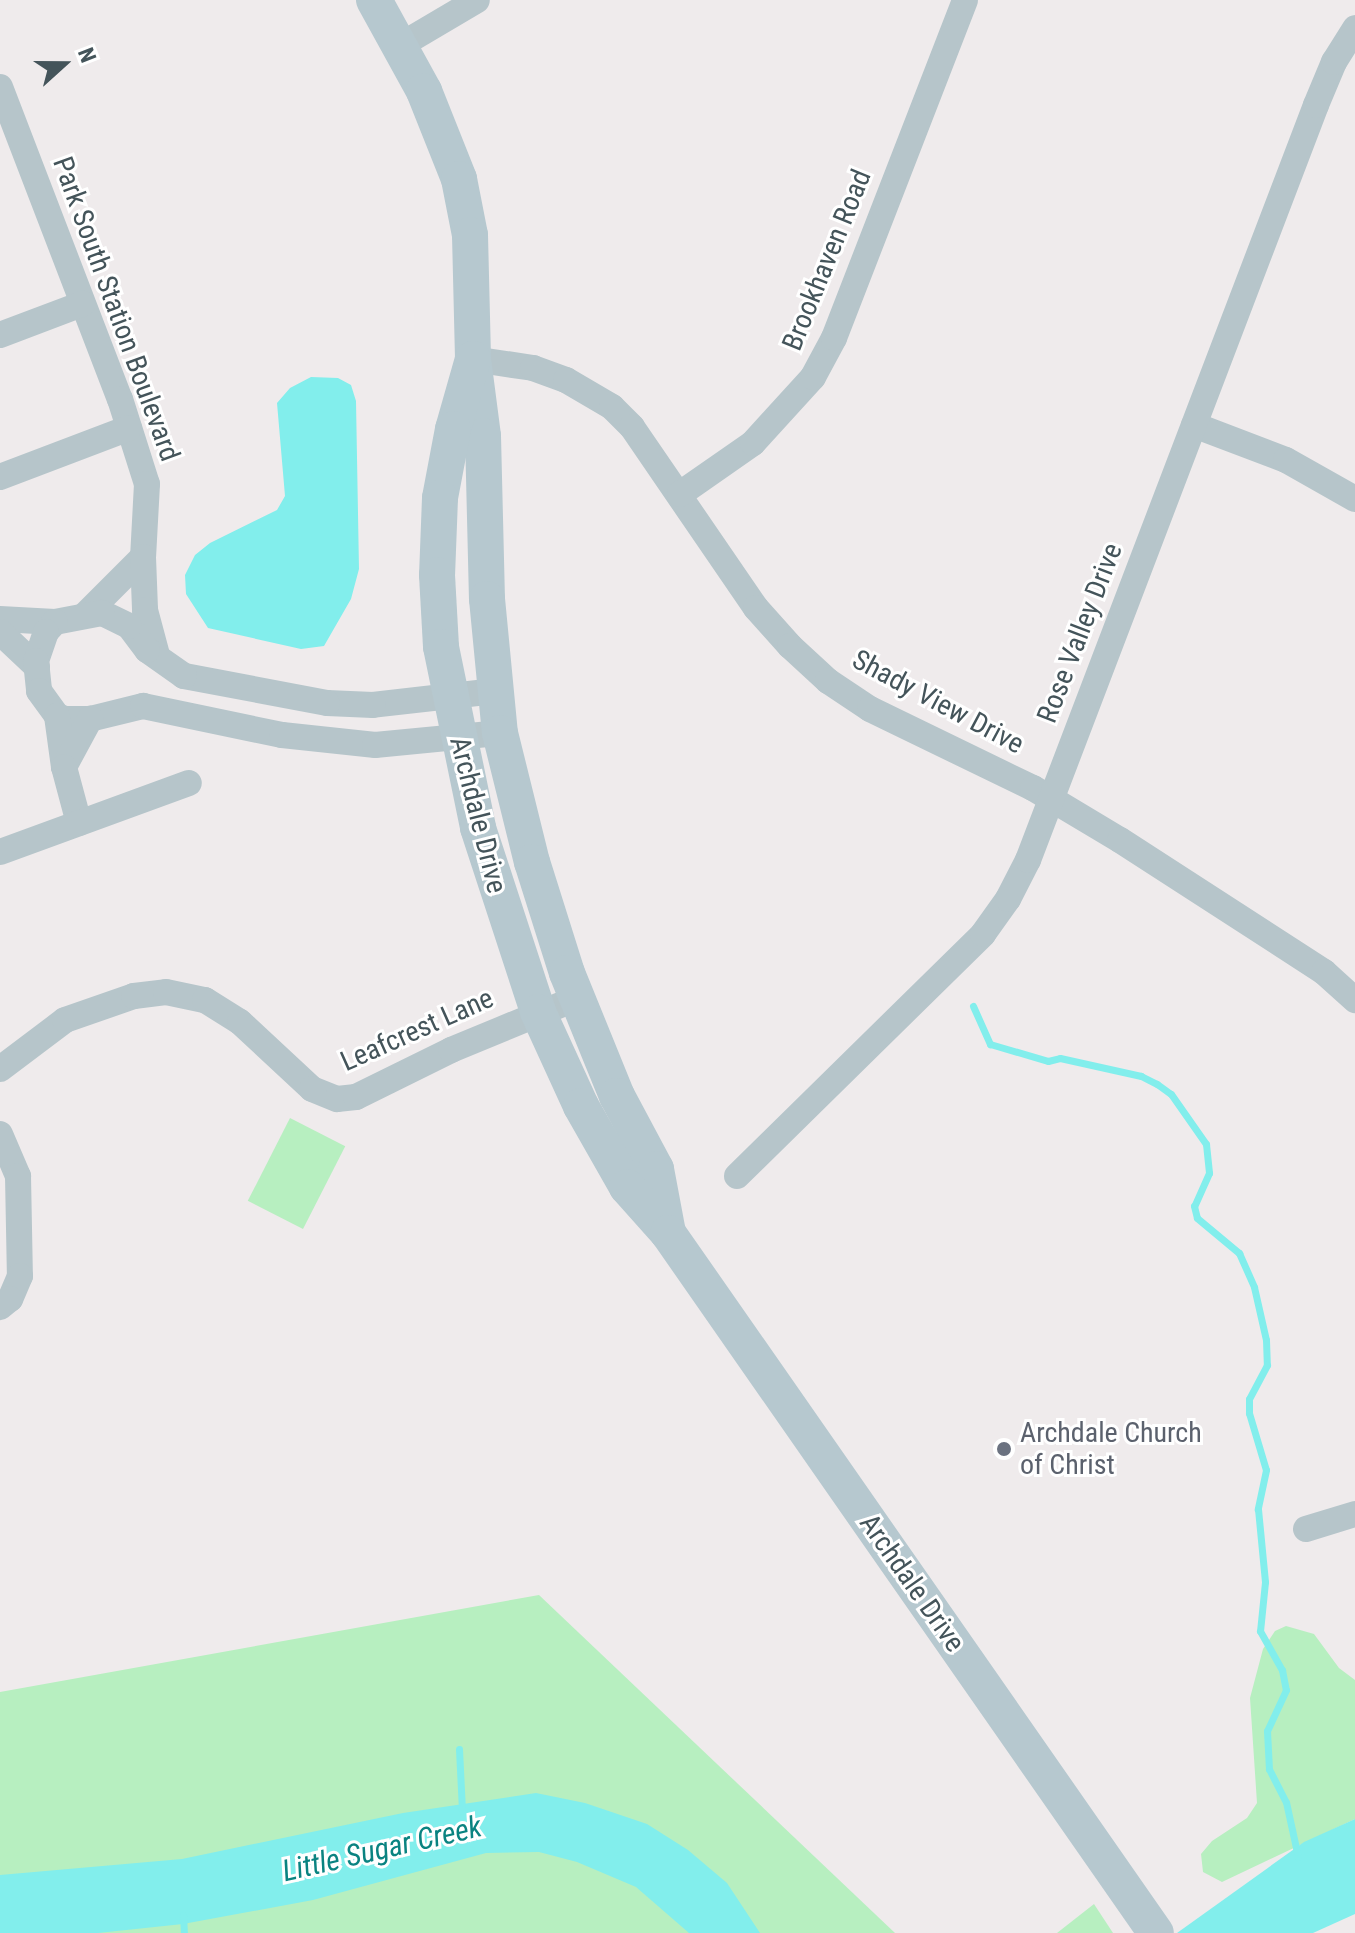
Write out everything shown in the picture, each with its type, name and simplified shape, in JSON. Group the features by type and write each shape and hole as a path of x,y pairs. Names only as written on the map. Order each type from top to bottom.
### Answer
{"street":[{"name":"Archdale Drive","path":"374,0 424,91 459,179 473,263 473,359 483,436 487,599 500,733 532,862 577,998 617,1096 656,1169 668,1233"},
{"path":"401,45 477,0"},
{"name":"Brookhaven Road","path":"680,494 753,443 801,395 813,377 834,338 965,0"},
{"name":"Rose Valley Drive","path":"737,1176 983,934 1008,899 1028,860 1316,105 1334,62 1355,28"},
{"name":"Park South Station Boulevard","path":"0,87 129,428 147,484 143,557 145,610 158,658"},
{"path":"0,335 82,304"},
{"name":"Archdale Drive","path":"473,359 453,429 440,498 437,575 441,647 478,828 538,1012 581,1106 627,1187 668,1233 1150,1924"},
{"name":"Shady View Drive","path":"473,359 533,368 592,394 632,427 756,608 790,646 828,681 870,709 1051,799 1324,972 1355,1000"},
{"path":"1194,425 1286,460 1355,499"},
{"path":"0,477 129,428"},
{"path":"85,615 143,557"},
{"path":"0,619 55,622 102,613 129,626 147,650 184,676 327,703 373,705 495,691"},
{"path":"55,622 46,632 37,667 39,691 57,716 64,767 79,823"},
{"path":"0,632 37,667"},
{"path":"282,735 290,696"},
{"path":"57,716 90,719 143,706 282,735 375,745 500,733"},
{"path":"64,767 90,719"},
{"path":"0,852 189,783"},
{"name":"Leafcrest Lane","path":"0,1069 65,1020 123,999 166,992 205,1000 240,1022 312,1089 337,1099 356,1097 538,1012 577,998"},
{"path":"0,1134 18,1176 8,1239 20,1276 10,1299 0,1307"},
{"path":"1306,1529 1355,1514"}],"green space":[{"path":"290,1118 345,1146 303,1229 248,1201"},
{"path":"539,1595 895,1933 0,1933 0,1692"},
{"path":"1286,1626 1314,1634 1339,1668 1355,1680 1355,1819 1222,1882 1203,1872 1201,1854 1212,1841 1247,1818 1257,1803 1250,1698 1263,1649 1275,1631"},
{"path":"1094,1904 1113,1933 1057,1933"}],"water":[{"path":"311,377 338,378 351,385 356,401 359,569 351,599 324,646 301,649 208,628 186,594 185,575 195,555 210,543 277,510 285,496 277,403 290,388"},
{"name":"Little Sugar Creek","path":"536,1793 585,1803 647,1824 688,1850 727,1883 760,1933 689,1933 636,1887 577,1862 539,1852 486,1853 313,1900 183,1924 98,1933 0,1933 0,1875 182,1859 403,1813"},
{"path":"1355,1819 1355,1914 1313,1933 1177,1933 1304,1842"}],"waterway":[{"path":"973,1006 990,1044 1048,1061 1060,1058 1141,1076 1157,1084 1171,1094 1206,1144 1209,1173 1194,1206 1197,1218 1239,1253 1254,1287 1266,1340 1267,1365 1249,1399 1249,1413 1266,1470 1258,1509 1265,1582 1260,1631 1282,1670 1286,1690 1267,1731 1269,1769 1286,1802 1298,1857"},
{"name":"Little Sugar Creek","path":"459,1749 462,1811"},
{"path":"183,1915 184,1933"}],"place":[{"name":"Archdale Church of Christ","path":"1004,1449"}]}
